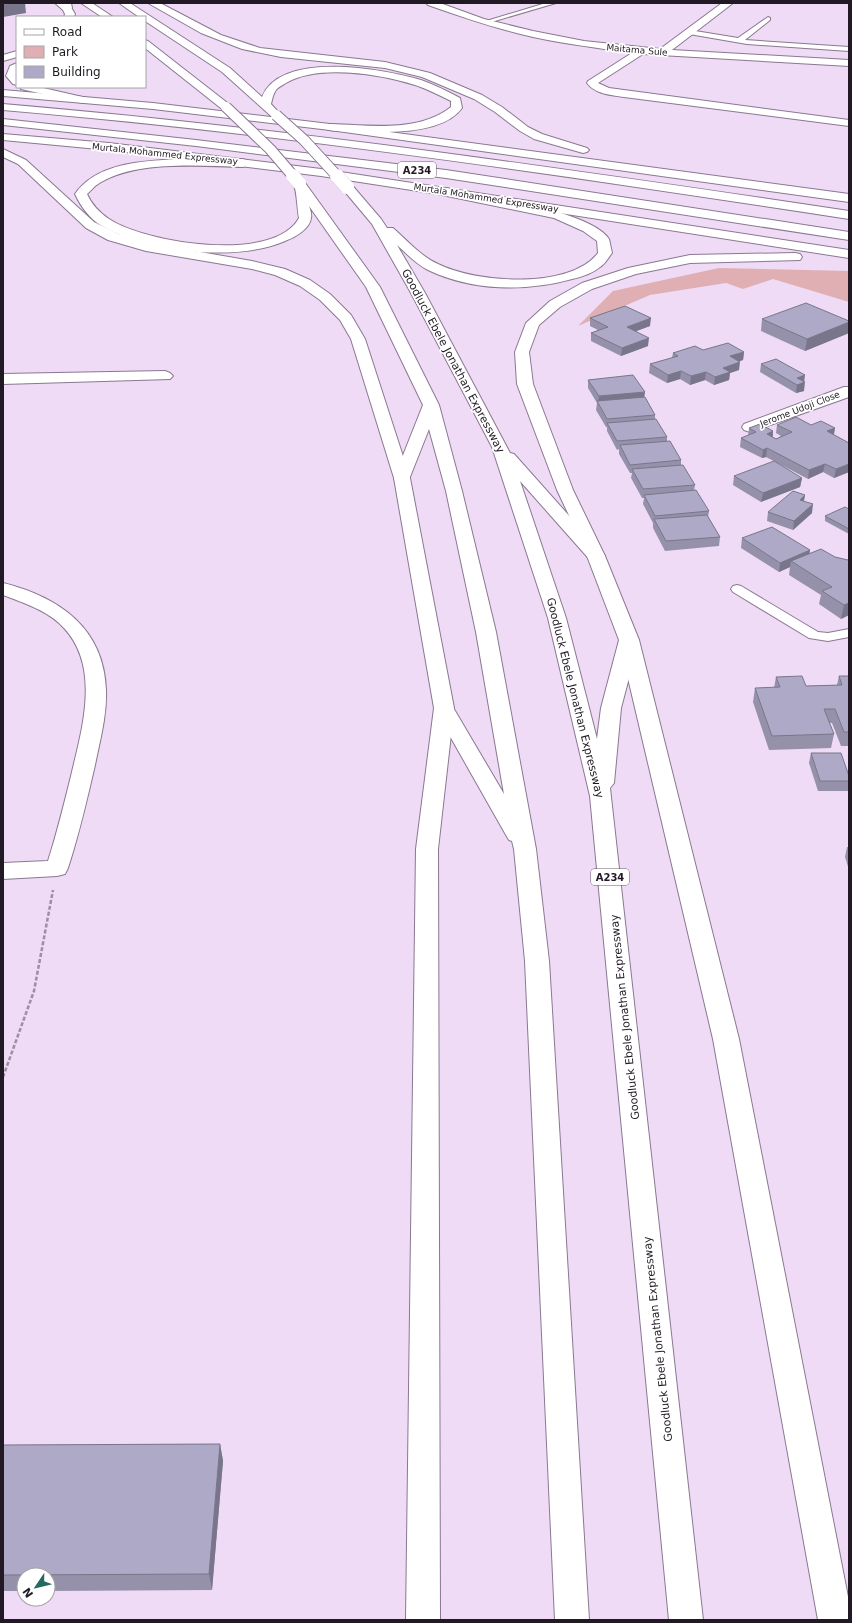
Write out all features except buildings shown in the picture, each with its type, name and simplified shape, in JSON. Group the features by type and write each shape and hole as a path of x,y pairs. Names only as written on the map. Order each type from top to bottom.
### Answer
{"main road":[{"path":"86,3 106,16"},
{"name":"A234","path":"124,3 144,16"},
{"path":"153,3 195,27 225,41 261,51 359,62 424,75 467,91 495,107 524,129 558,144 598,154 728,180"},
{"name":"Maitama Sule","path":"431,3 486,22 563,40 663,52 849,63"},
{"path":"663,52 728,3"},
{"name":"A234","path":"146,17 226,70 265,105"},
{"path":"146,44 226,107 270,149 300,185 373,287 431,405 454,491 486,632 525,849 537,961 572,1620"},
{"path":"641,50 592,83 593,86 603,90 656,98 849,123"},
{"path":"3,58 16,54"},
{"path":"146,55 186,75"},
{"path":"16,67 11,76 16,81"},
{"path":"265,105 270,91 282,80 296,75 330,70 355,70 402,78 446,92 456,100 457,108 451,115 423,124 383,128 330,127"},
{"path":"29,88 83,100"},
{"path":"3,93 152,106 330,127 728,180 849,198"},
{"name":"Goodluck Ebele Jonathan Expressway","path":"265,105 288,125 319,156 347,186 377,222 418,293 500,447 557,618 601,796 686,1620"},
{"name":"A234","path":"3,106 195,124 360,145 849,215"},
{"name":"Murtala Mohammed Expressway","path":"3,122 196,143 446,174 849,236"},
{"name":"Murtala Mohammed Expressway","path":"3,137 243,163 446,192 849,254"},
{"path":"66,143 196,143"},
{"path":"3,152 22,162 90,225 113,237 146,247 252,265 280,272 305,283 325,297 346,318 358,339 402,478 444,708 428,849 423,1620"},
{"path":"243,163 167,163 132,167 115,171 100,177 84,188 80,194 92,212 105,223 123,231 182,247 206,250 233,249 268,243 283,238 297,230 305,218 300,185"},
{"path":"377,222 425,263 444,273 470,280 505,284 539,282 571,275 594,266 605,253 603,239 570,219 539,210 446,192"},
{"path":"835,1620 726,1039 629,640 596,556 565,490 525,384 522,352 533,323 555,304 587,286 633,271 690,259 787,256 849,260"},
{"path":"3,379 165,376"},
{"name":"Jerome Udoji Close","path":"750,427 844,392 849,392"},
{"path":"402,478 431,405"},
{"path":"500,447 548,504 596,556"},
{"path":"3,589 44,605 66,620 81,637 93,666 95,690 92,728 70,827 57,868 3,871"},
{"path":"601,796 611,708 629,640"},
{"path":"444,708 525,849"}],"lane":[{"path":"486,22 552,3"},
{"path":"739,41 768,19"},
{"path":"689,32 739,41 849,49"},
{"path":"737,589 814,635 828,637 849,633"}],"path":[{"path":"3,1077 34,991 57,868"}],"green space":[{"path":"719,268 849,271 849,302 773,279 743,289 726,283 650,295 578,326 613,291"}]}
